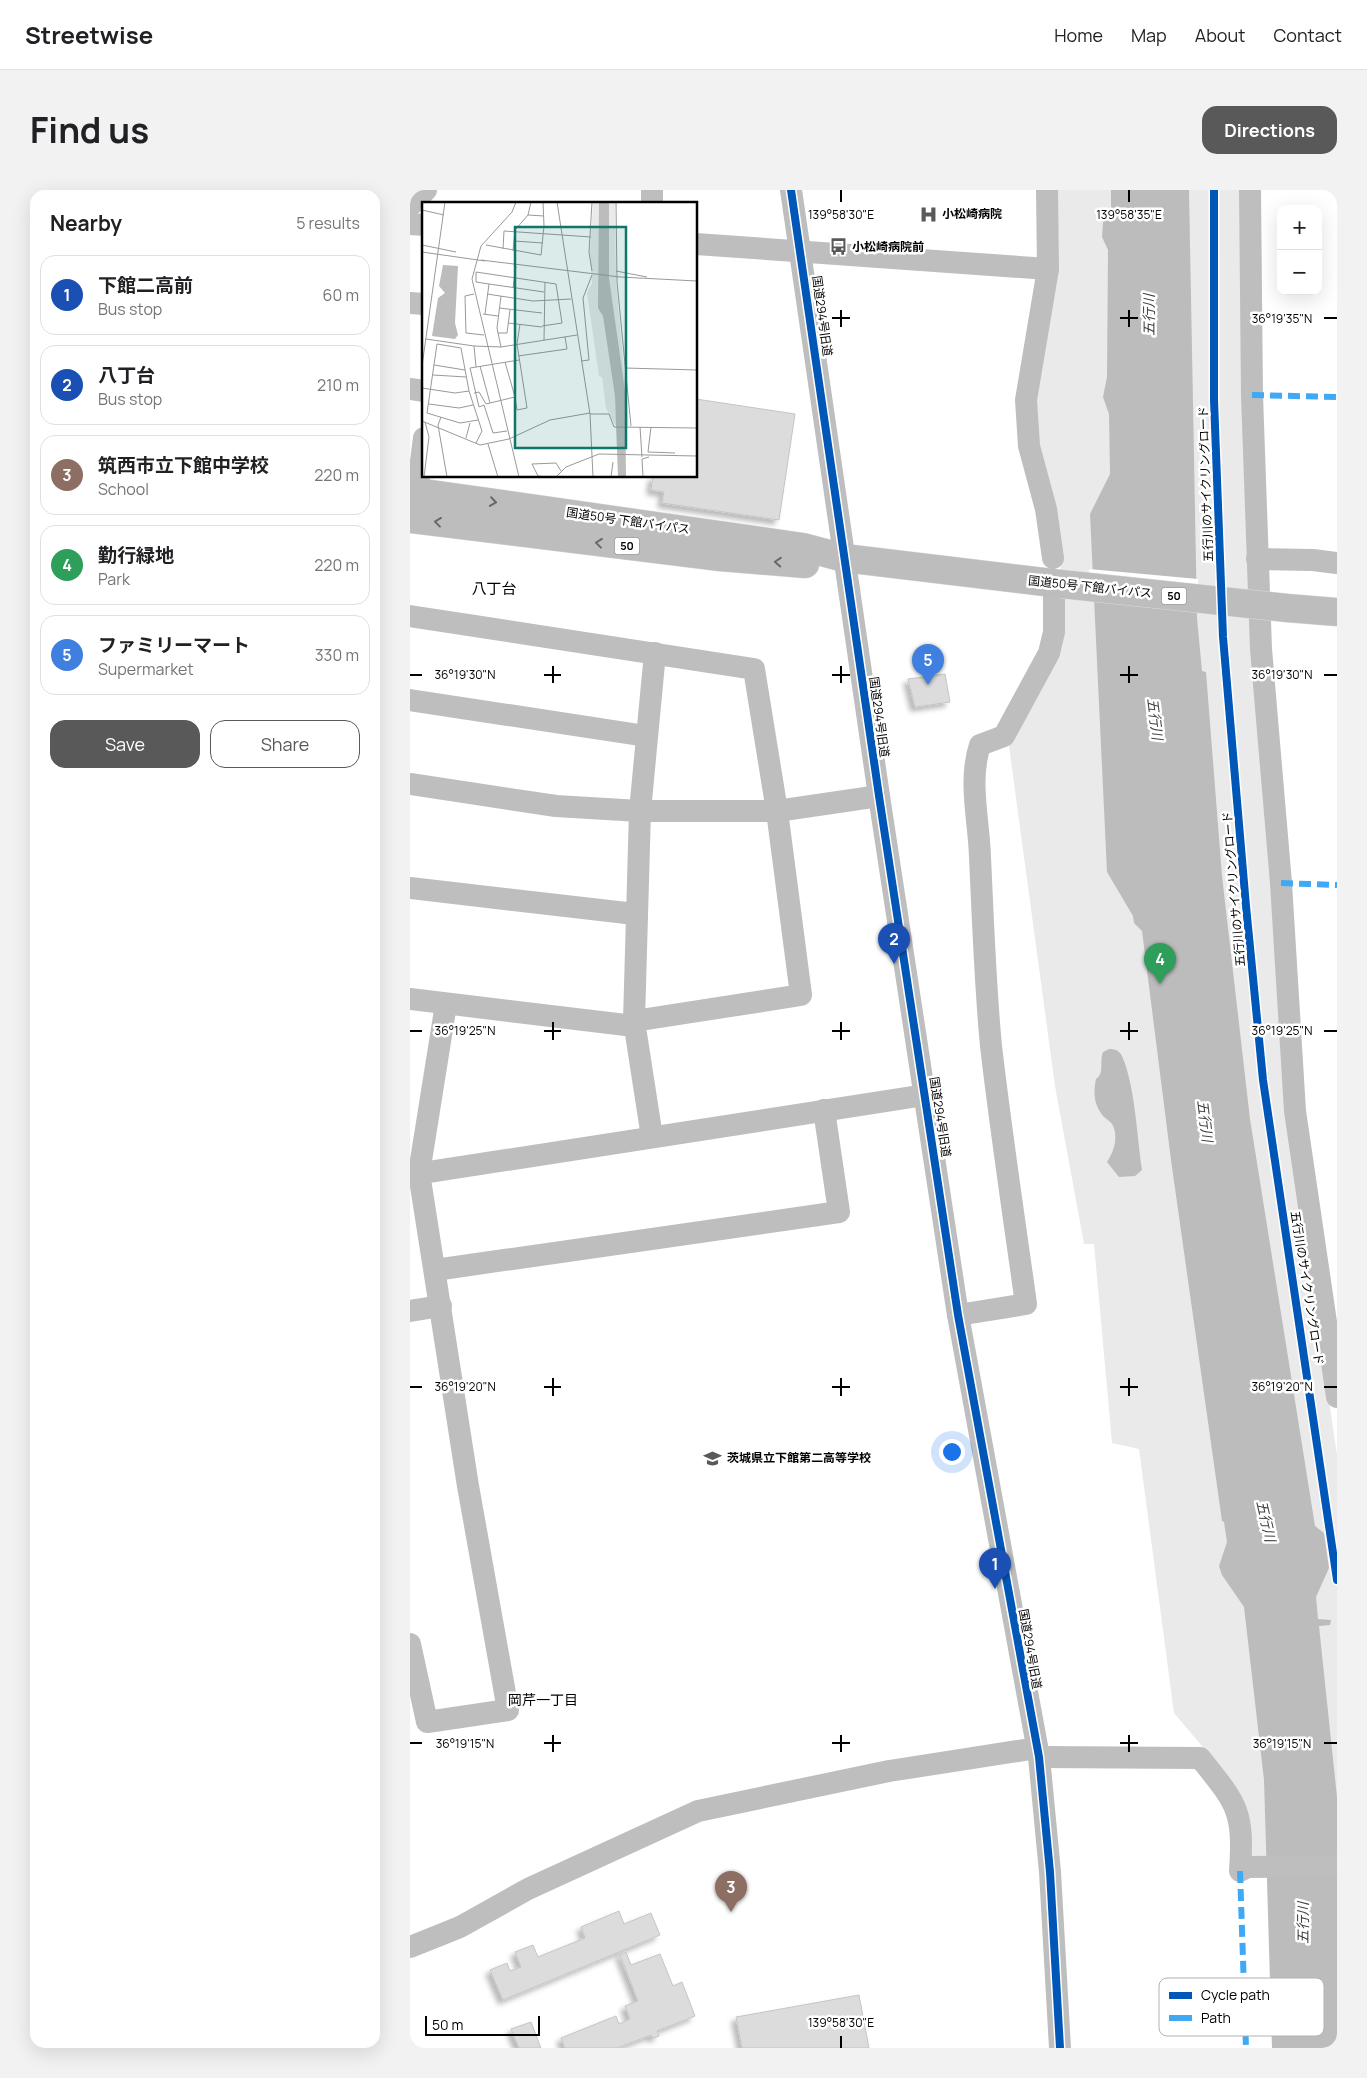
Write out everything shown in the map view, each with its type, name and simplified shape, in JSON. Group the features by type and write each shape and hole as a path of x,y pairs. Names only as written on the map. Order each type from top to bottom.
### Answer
{"highway":[{"name":"国道50号 下館バイパス","path":"413,491 803,547 844,558 1057,590 1337,612"},
{"name":"国道50号 下館バイパス","path":"410,522 720,557 805,564 844,558"}],"street":[{"path":"410,206 426,190"},
{"name":"国道294号旧道","path":"791,190 879,796 958,1314 1038,1752 1049,1863 1060,2048"},
{"path":"1047,190 1048,269 1046,294 1026,400 1029,446 1046,509 1053,558"},
{"path":"1250,190 1257,559 1261,649 1281,883 1295,1111 1335,1373 1337,1397"},
{"path":"698,244 1048,269"},
{"path":"413,491 422,448"},
{"path":"1257,559 1313,560 1337,563"},
{"path":"958,1314 1026,1304 991,1046 979,827 975,801 976,765 980,745 1004,736 1049,653 1054,632 1057,590"},
{"path":"410,616 754,669 777,811 801,995 634,1023 410,999"},
{"path":"652,1136 634,1023 635,914 640,811 655,654"},
{"path":"410,700 646,736"},
{"path":"410,784 556,806 640,811 777,811 879,796"},
{"path":"410,888 635,914"},
{"path":"410,1644 426,1722 508,1710 468,1486 435,1270 415,1174 446,1004"},
{"path":"415,1174 925,1095"},
{"path":"435,1270 839,1212 824,1110"},
{"path":"410,1311 441,1306"},
{"path":"410,1947 460,1927 528,1889 698,1811 889,1771 1038,1752 1200,1758 1228,1792 1239,1816 1242,1836 1240,1871 1248,1867 1337,1866"}],"shaded area":[{"path":"1053,190 1244,190 1287,1114 1337,1455 1337,1859 1248,1856 1202,1746 1174,1713 1139,1449 1112,1443 1094,1244 1084,1244 1055,1086 1008,739 1057,658 1061,552 1035,443 1033,406"}],"water":[{"name":"五行川","path":"1111,190 1189,190 1197,618 1202,671 1206,672 1222,876 1250,1119 1315,1526 1324,1533 1329,1568 1316,1597 1318,1619 1331,1620 1330,1625 1319,1626 1337,1797 1337,2048 1272,2048 1272,2036 1324,2036 1324,1978 1270,1978 1264,1780 1244,1607 1222,1575 1219,1566 1227,1542 1224,1522 1222,1521 1171,1160 1142,931 1134,923 1133,916 1107,872 1090,514 1110,474 1109,414 1103,397 1107,377 1108,250 1102,237 1103,222 1111,211"},
{"path":"1109,1049 1117,1050 1121,1054 1130,1081 1142,1170 1135,1176 1119,1177 1107,1162 1114,1149 1115,1134 1112,1124 1103,1116 1098,1108 1095,1099 1095,1089 1096,1079 1099,1077 1101,1070 1103,1052"}],"pier":[{"path":"1089,569 1198,579 1199,608 1090,596"}],"building":[{"path":"698,399 795,414 779,520 662,503 664,492 651,490 653,478 698,478"},
{"path":"945,674 950,702 915,707 908,679"},
{"path":"619,1911 624,1924 651,1913 660,1935 503,2000 490,1970 507,1963 510,1971 521,1967 515,1952 533,1945 538,1957 585,1938 581,1927"},
{"path":"626,1952 631,1965 660,1954 673,1986 682,1982 695,2016 657,2031 659,2036 653,2038 651,2035 617,2048 565,2048 561,2038 616,2016 619,2024 630,2019 625,2006 638,2001 620,1955"},
{"path":"859,1995 869,2048 742,2048 736,2017"},
{"path":"531,2022 541,2048 519,2048 511,2029"}],"marked path":[{"path":"1252,395 1337,397"},
{"path":"1281,883 1337,885"},
{"path":"1240,1871 1244,1978"},
{"path":"1246,2036 1246,2048"}],"cycle path":[{"path":"791,190 879,796 958,1315 1039,1757 1050,1872 1060,2048"},
{"name":"五行川のサイクリングロード","path":"1214,190 1214,400 1223,637 1246,906 1263,1080 1337,1580"}],"place":[{"name":"小松崎病院","path":"928,214"},
{"name":"小松崎病院前","path":"838,247"},
{"name":"ファミリーマート","path":"928,685"},
{"name":"八丁台","path":"894,964"},
{"name":"勤行緑地","path":"1160,984"},
{"name":"茨城県立下館第二高等学校","path":"713,1458"},
{"name":"下館二高前","path":"995,1589"},
{"name":"筑西市立下館中学校","path":"731,1912"}],"district":[{"name":"八丁台","path":"494,589"},
{"name":"岡芹一丁目","path":"543,1700"}]}
